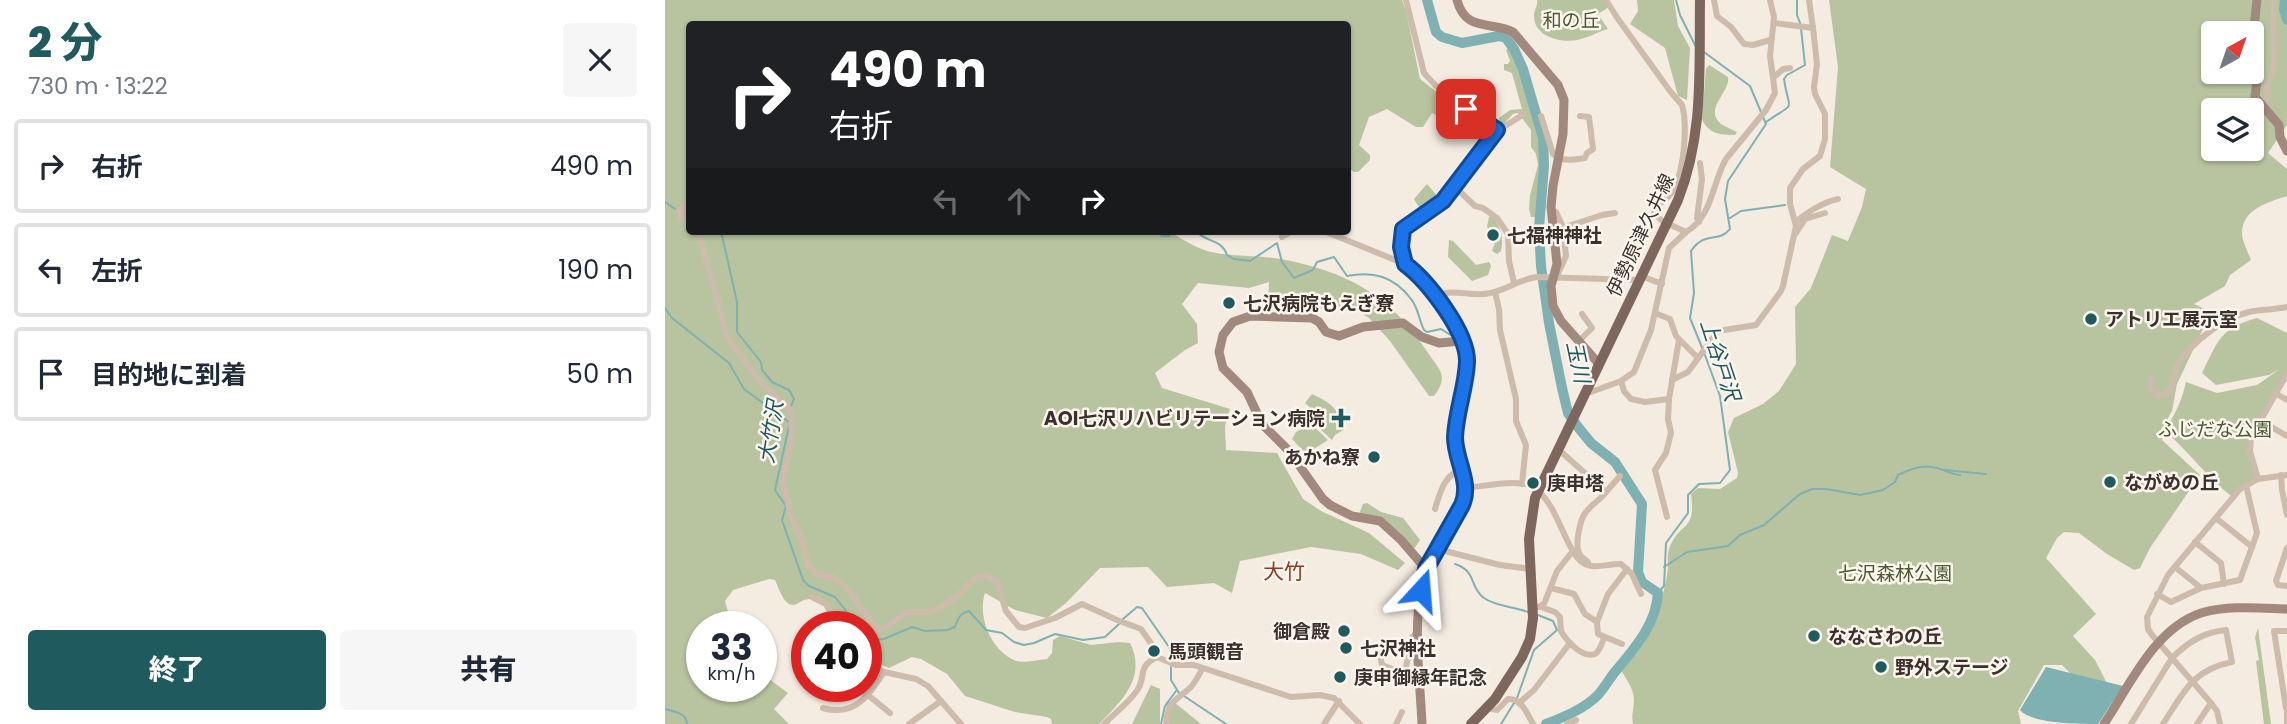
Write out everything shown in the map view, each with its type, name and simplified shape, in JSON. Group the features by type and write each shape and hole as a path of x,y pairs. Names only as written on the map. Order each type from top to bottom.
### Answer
{"main road":[{"name":"伊勢原津久井線","path":"1558,449 1667,224 1686,179 1694,152 1698,120 1700,0"},
{"path":"1471,724 1488,708 1528,647 1537,607 1531,569 1530,523 1538,490 1558,449"}],"street":[{"path":"1406,0 1424,74 1436,86 1466,97 1466,109 1497,130"},
{"path":"1457,0 1459,10 1473,23 1505,28 1513,32 1558,85 1564,100 1565,114 1552,210 1558,229 1552,297 1556,315 1599,364"},
{"path":"1607,0 1670,92 1682,105 1684,139 1676,184 1669,197 1654,210 1657,218 1686,232"},
{"path":"1714,0 1717,16 1731,27 1744,44 1753,45 1770,40"},
{"path":"1586,391 1591,392 1621,381 1634,372 1655,313 1671,245 1699,222 1727,159 1772,102 1775,93 1770,40 1774,23 1770,0"},
{"path":"1672,380 1688,372 1718,331 1756,325 1781,291 1795,234 1796,222 1790,204 1790,188 1803,169 1820,156 1825,134 1825,114 1814,87 1817,64 1809,0"},
{"path":"2257,0 2254,27 2259,64 2255,97 2279,125 2280,137 2286,149"},
{"path":"2266,110 2267,85 2274,68 2273,0"},
{"path":"1774,23 1813,27"},
{"path":"1774,77 1783,69 1790,68"},
{"path":"1405,264 1401,247 1403,229 1438,205 1455,187 1497,130 1524,114"},
{"path":"1541,116 1553,154 1558,158 1571,160 1585,158 1593,149 1589,117 1580,116"},
{"path":"1699,222 1697,218 1702,179 1700,163"},
{"path":"1455,187 1475,206 1497,218 1509,234 1509,261 1514,283"},
{"path":"1796,222 1803,214 1837,199"},
{"path":"686,206 679,210 681,217 686,221"},
{"path":"1795,234 1805,219 1825,212"},
{"path":"1558,229 1615,213"},
{"path":"699,235 730,342 764,386 791,413 792,437 783,480 791,517 803,543 810,569 835,578 852,594 866,616 879,629 907,612 929,612 943,606 980,575 991,577 997,582 1006,611 1019,627 1025,628 1055,618 1082,604 1144,631 1157,652 1157,657"},
{"path":"1337,235 1405,264 1418,273 1436,296 1462,341 1467,363 1455,438 1466,488 1464,501 1426,569 1421,590 1417,671 1422,724"},
{"path":"1436,296 1445,292 1486,295 1523,279 1537,277 1641,278 1662,284"},
{"path":"1495,292 1500,330 1516,399 1516,421 1526,445 1522,484"},
{"path":"2151,379 2152,391 2158,395 2166,394 2171,388 2179,363 2204,337 2245,313 2287,307"},
{"path":"1655,313 1670,319 1679,340 1699,355"},
{"path":"1580,340 1591,328 1582,314"},
{"path":"1426,569 1380,521 1352,516 1323,499 1289,451 1262,424 1247,392 1223,368 1219,348 1225,331 1233,322 1240,318 1258,316 1312,318 1319,322 1326,332 1339,336 1363,327 1403,323 1422,337 1439,343 1462,341"},
{"path":"1668,514 1662,486 1655,470 1665,453 1671,433 1668,419 1669,399 1679,340"},
{"path":"2257,480 2250,445 2253,429 2287,374"},
{"path":"1621,381 1626,395 1631,399 1645,402 1669,399"},
{"path":"2275,393 2287,400"},
{"path":"2259,420 2287,436"},
{"path":"1558,449 1606,492"},
{"path":"1435,509 1448,479 1455,471 1462,470"},
{"path":"2220,724 2217,711 2211,703 2148,629 2147,617 2157,594 2175,566 2246,485 2284,475 2287,515"},
{"path":"1589,566 1578,549 1582,519 1619,477"},
{"path":"1466,488 1522,484 1538,490 1556,514 1572,552 1589,566 1619,563 1632,574 1641,594"},
{"path":"2157,594 2171,602 2201,587 2240,580 2258,530 2246,485"},
{"path":"2216,518 2252,547"},
{"path":"2195,542 2221,563 2224,584"},
{"path":"2287,548 2276,581 2278,585 2287,586"},
{"path":"1437,550 1500,565 1531,569"},
{"path":"1537,607 1544,604 1557,571 1572,552"},
{"path":"2175,566 2201,587"},
{"path":"1622,644 1604,638 1596,631 1597,622 1608,594 1632,574"},
{"path":"1551,587 1574,594 1585,614 1597,622"},
{"path":"812,597 826,604 830,611"},
{"path":"1537,607 1555,612 1560,617 1560,631 1570,643 1587,654 1594,654 1599,650 1604,638"},
{"path":"2104,724 2158,642 2180,624 2203,613 2231,608 2287,609"},
{"path":"2131,724 2172,658 2192,640 2207,633 2229,629 2232,662 2214,666 2192,680 2163,724"},
{"path":"2287,631 2274,631 2287,724"},
{"path":"1405,672 1412,637 1418,632"},
{"path":"1517,701 1534,690 1570,643"},
{"path":"1405,672 1406,649"},
{"path":"1157,657 1176,665 1194,665 1291,697 1320,695 1339,701 1347,713 1360,724"},
{"path":"1104,724 1138,690 1142,669 1148,661 1157,657"},
{"path":"1381,660 1382,665 1405,672"},
{"path":"1166,724 1169,709 1182,693 1192,686 1202,669"},
{"path":"882,675 884,672 916,679 928,686 961,724"},
{"path":"1488,708 1497,710 1508,699 1517,701 1533,724"},
{"path":"909,724 941,701"},
{"path":"1324,724 1339,701"},
{"path":"823,708 838,712 863,702"},
{"path":"878,702 890,713"},
{"path":"2197,724 2211,703"},
{"path":"1396,724 1402,712"},
{"path":"1567,724 1576,720"}],"green space":[{"path":"665,0 1402,0 1420,79 1437,92 1462,96 1463,108 1461,115 1452,123 1432,113 1423,127 1416,127 1387,109 1369,117 1359,145 1370,155 1370,160 1358,172 1351,170 1351,21 686,21 686,235 1175,235 1211,252 1305,264 1364,288 1397,314 1412,331 1442,377 1439,389 1434,396 1429,396 1390,341 1369,318 1351,307 1280,310 1268,304 1269,282 1249,288 1198,283 1182,304 1197,324 1198,343 1155,373 1162,388 1230,409 1225,426 1226,450 1277,453 1303,499 1321,511 1369,533 1405,563 1398,570 1361,554 1311,547 1240,561 1232,593 1214,583 1167,587 1148,567 1100,568 1066,603 1047,618 1015,610 985,593 983,612 988,631 999,649 1017,661 1047,659 1052,653 1053,640 1060,636 1091,645 1130,643 1136,667 1134,678 1123,697 1099,724 1052,724 1047,717 1015,712 965,696 947,674 921,659 912,657 889,668 882,665 882,611 831,611 822,602 811,599 791,605 782,596 775,580 769,579 733,590 725,601 728,611 686,611 686,702 777,702 777,685 788,693 774,709 789,724 665,724"},
{"name":"和の丘","path":"1537,0 1605,0 1609,7 1598,14 1608,29 1577,40 1549,37 1538,29 1535,23"},
{"path":"1637,0 1674,0 1678,26 1690,48 1687,100 1678,96 1665,48 1630,24 1638,11"},
{"name":"七沢森林公園","path":"1829,0 2287,0 2287,125 2268,153 2287,169 2287,196 2251,212 2243,225 2242,236 2251,260 2230,275 2225,286 2194,304 2211,312 2177,384 2172,411 2159,434 2163,441 2200,475 2150,548 2140,568 2134,570 2079,533 2064,532 2057,538 2046,558 2096,614 2073,636 2095,660 2111,691 2074,677 2062,665 2044,665 2018,711 2021,724 1633,724 1634,696 1622,672 1662,598 1669,549 1690,520 1691,494 1698,488 1720,489 1737,478 1728,432 1734,418 1763,404 1779,391 1796,364 1795,307 1811,288 1832,235 1848,241 1862,207 1866,189 1830,167 1838,67"},
{"path":"1509,47 1521,69 1533,110 1539,113 1544,135 1539,146 1542,163 1538,215 1535,217 1531,217 1529,209 1538,165 1536,154 1531,147 1531,130 1518,113 1513,114 1501,127 1499,118 1510,110 1522,109 1512,73 1504,70 1504,64 1510,61 1506,50"},
{"path":"1709,65 1728,77 1715,112 1721,124 1737,132 1735,135 1711,131 1702,119 1706,69"},
{"path":"1427,184 1440,199 1423,214 1414,199"},
{"path":"1492,216 1502,236 1501,251 1497,254 1492,251 1496,240 1487,227 1489,217"},
{"path":"1449,240 1476,265 1489,262 1491,266 1488,275 1472,281 1448,257"},
{"name":"ふじだな公園","path":"2257,318 2287,333 2287,371 2251,433 2255,479 2240,486 2231,496 2164,430 2178,408 2186,382 2217,393 2257,385 2280,369 2269,375 2216,385 2202,373 2212,352 2228,331"},
{"path":"1312,394 1333,407 1345,429 1332,440 1311,421 1314,411 1305,403"},
{"path":"1311,424 1328,440 1306,454 1292,439 1296,432"},
{"path":"1367,503 1381,512 1403,518 1420,540 1414,549 1384,520 1359,514 1363,504"},
{"path":"2258,628 2271,724 2264,724 2256,661 2259,660 2255,637"},
{"path":"1151,685 1160,689 1160,724 1132,724"},
{"path":"1166,702 1174,702 1201,724 1168,724"}],"water":[{"path":"2046,667 2123,686 2098,724 2034,718 2020,710"}],"waterway":[{"name":"玉川","path":"1427,0 1436,32 1442,37 1462,43 1499,36 1506,38 1523,69 1543,138 1544,166 1539,228 1541,266 1549,323 1568,413 1591,443 1615,462 1642,504 1638,572 1642,582 1658,593 1653,616 1643,636 1598,695 1580,708 1546,724"},
{"name":"上谷戸沢","path":"1676,0 1680,15 1696,47"},
{"path":"1797,0 1800,23"},
{"path":"2285,0 2287,20"},
{"path":"1766,122 1787,108 1789,102 1784,79 1805,65 1801,28"},
{"name":"上谷戸沢","path":"1704,52 1750,86 1761,112"},
{"name":"上谷戸沢","path":"1703,350 1690,318 1694,293 1691,251 1701,241 1721,236 1730,229 1725,199 1728,181 1766,124 1763,117"},
{"name":"大竹沢","path":"665,202 675,209"},
{"path":"1730,218 1741,211 1785,205"},
{"name":"大竹沢","path":"722,235 737,302 737,332 761,362 762,370 772,382 789,390 794,399 791,406"},
{"path":"1161,235 1169,235"},
{"path":"1200,235 1217,243 1234,259 1250,261 1277,243 1282,262 1294,278 1313,270 1317,262 1334,257 1347,276 1366,274 1390,280 1411,299 1424,330 1427,332 1441,329 1457,339"},
{"path":"665,308 672,318 729,363 744,389 789,422"},
{"name":"上谷戸沢","path":"1658,593 1664,586 1666,543 1688,513 1688,495 1699,484 1720,483 1730,470 1720,396 1705,355"},
{"name":"大竹沢","path":"789,426 775,490 786,506 782,520 803,580 809,586 835,597 846,611"},
{"path":"1664,567 1687,552 1728,546 1740,535 1764,525 1800,494 1812,489 1860,495 1883,490 1895,482 1898,475 1924,467 1960,475"},
{"path":"1945,470 1986,474"},
{"path":"1455,564 1467,571 1479,594 1488,601 1528,612"},
{"name":"大竹沢","path":"1123,619 1137,607 1142,608 1169,647 1171,661"},
{"name":"大竹沢","path":"882,639 912,627 925,631 947,630 955,627 961,615 969,611 986,630 1002,633 1014,642 1024,645 1055,634 1083,640 1105,637 1120,623"},
{"path":"1517,698 1534,650 1557,630 1553,621 1538,615"},
{"name":"大竹沢","path":"1171,667 1171,680 1179,693"},
{"path":"1161,724 1165,706 1176,691"},
{"name":"大竹沢","path":"1184,696 1226,724"},
{"path":"1501,724 1514,703"},
{"path":"665,709 682,715 687,724"}],"place":[{"name":"七福神神社","path":"1493,235"},
{"name":"七沢病院もえぎ寮","path":"1229,303"},
{"name":"アトリエ展示室","path":"2091,319"},
{"name":"AOI七沢リハビリテーション病院","path":"1341,418"},
{"name":"あかね寮","path":"1374,457"},
{"name":"ながめの丘","path":"2110,482"},
{"name":"庚申塔","path":"1533,483"},
{"name":"御倉殿","path":"1344,631"},
{"name":"ななさわの丘","path":"1814,636"},
{"name":"七沢神社","path":"1346,648"},
{"name":"馬頭観音","path":"1154,651"},
{"name":"野外ステージ","path":"1881,667"},
{"name":"庚申御縁年記念","path":"1340,677"}],"district":[{"name":"大竹","path":"1284,572"}],"route":[{"path":"1421,590 1426,569 1464,501 1466,483 1455,438 1467,359 1458,331 1436,296 1418,273 1405,264 1400,237 1406,226 1443,201 1497,130 1466,109"}]}
